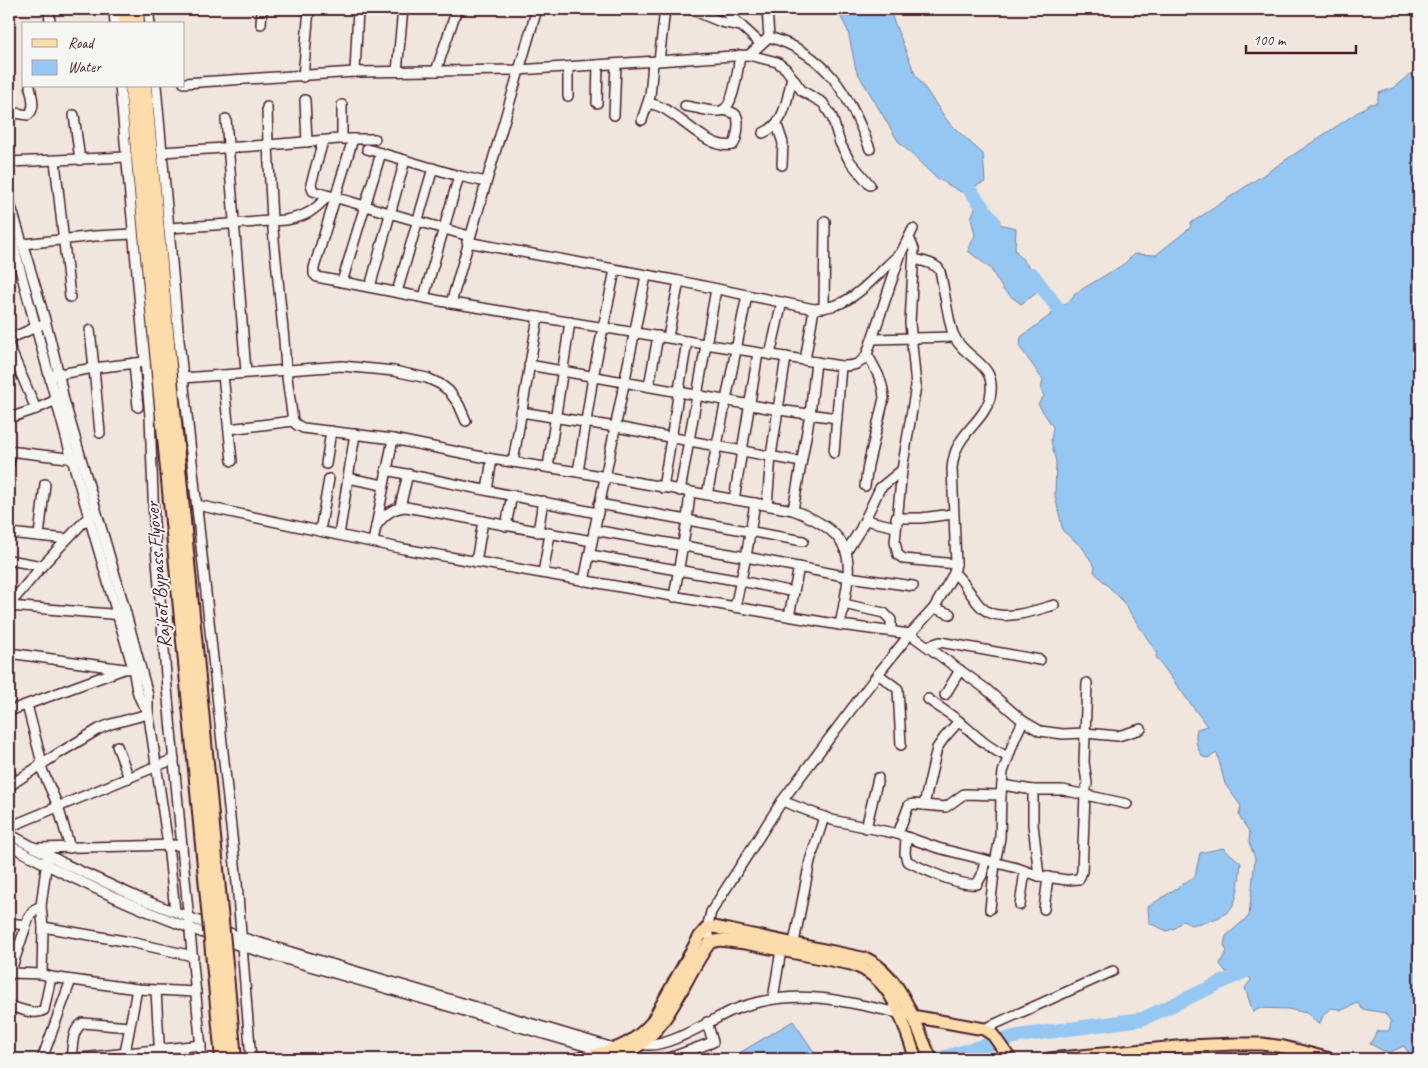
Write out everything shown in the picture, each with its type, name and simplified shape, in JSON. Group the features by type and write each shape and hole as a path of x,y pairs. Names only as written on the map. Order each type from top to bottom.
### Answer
{"highway":[{"path":"125,9 126,22"},
{"path":"136,9 137,22"},
{"name":"Rajkot Bypass Flyover","path":"132,88 234,1059"},
{"name":"Rajkot Bypass Flyover","path":"144,88 174,479 223,1059"}],"main road":[{"path":"620,1055 652,1022 700,936 707,928 714,927 867,959 876,963 885,971 897,987 931,1059"},
{"path":"578,1059 620,1055 643,1044 664,1021 702,953 711,942 720,940 781,950 862,968 874,975 885,986 916,1059"},
{"path":"911,1016 989,1032 1008,1058"},
{"path":"1049,1059 1188,1046 1235,1044 1262,1044 1330,1059"}],"street":[{"path":"49,9 50,22"},
{"path":"114,9 115,22"},
{"path":"148,9 150,22"},
{"path":"260,24 262,9"},
{"path":"303,77 309,9"},
{"path":"355,72 358,9"},
{"path":"398,71 403,9"},
{"path":"436,71 457,9"},
{"path":"451,303 468,239 537,9"},
{"path":"642,120 648,103 665,9"},
{"path":"690,9 721,22 741,26"},
{"path":"723,9 760,43"},
{"path":"767,9 769,38"},
{"path":"724,110 733,92 744,55 769,38 796,48 813,58 832,77 846,95 870,149"},
{"path":"185,83 303,77 355,72 518,70 744,55 777,62 786,69 802,91 816,97 828,109 840,144 849,160 870,185"},
{"path":"614,114 616,64"},
{"path":"597,103 598,66"},
{"path":"568,67 568,96"},
{"path":"763,133 772,130 777,125 785,106 792,77"},
{"path":"9,112 28,114 32,112 30,88"},
{"path":"120,88 150,416 154,522 202,1059"},
{"path":"156,88 183,378 237,883 251,1059"},
{"path":"305,100 308,142"},
{"path":"648,103 663,108 704,137 729,146 734,145 738,118 735,114 724,110 685,106"},
{"path":"342,105 342,140"},
{"path":"266,107 272,220 286,370 293,421 297,425 303,428 393,440 492,459 578,472 793,510 824,524 841,541 846,552 849,561 849,577 840,624"},
{"path":"74,116 80,160"},
{"path":"226,119 246,372"},
{"path":"777,125 783,143 782,165"},
{"path":"353,139 332,198 314,268 314,274 317,277 451,303 770,355 841,366 858,364 864,360 873,339 901,253 913,228"},
{"path":"162,152 323,140 375,139"},
{"path":"323,140 311,184 313,191 444,229 468,239 615,270 819,308 841,303 860,291 901,253"},
{"path":"367,149 486,182"},
{"path":"342,282 381,153"},
{"path":"9,162 127,158"},
{"path":"370,287 405,160"},
{"path":"55,161 70,297"},
{"path":"398,292 433,168"},
{"path":"424,298 459,176"},
{"path":"169,228 302,216 332,198"},
{"path":"9,201 23,244 54,374 64,400 89,516 122,615"},
{"path":"805,360 819,308 825,221"},
{"path":"9,229 41,325"},
{"path":"23,244 133,234"},
{"path":"909,238 914,249 910,324 916,386 902,470 895,549 904,559 955,568"},
{"path":"914,259 934,265 940,269 946,305 955,338 971,356 985,366 991,388 990,399 984,412 958,444 954,455 952,468 955,568 974,598 988,612 1007,615 1025,614 1054,605"},
{"path":"578,472 593,377 615,270"},
{"path":"584,581 646,276"},
{"path":"668,337 679,281"},
{"path":"680,491 716,289"},
{"path":"707,495 747,295"},
{"path":"770,355 782,302"},
{"path":"513,462 538,317"},
{"path":"548,467 570,322"},
{"path":"9,338 41,325"},
{"path":"90,330 100,433"},
{"path":"649,386 658,336"},
{"path":"873,339 955,338"},
{"path":"663,488 687,341"},
{"path":"9,346 36,409"},
{"path":"734,500 758,353"},
{"path":"865,486 884,398 884,388 867,354"},
{"path":"766,505 771,456 786,357"},
{"path":"54,374 145,362"},
{"path":"793,510 810,414 816,362"},
{"path":"134,363 138,407"},
{"path":"529,365 779,410 836,418"},
{"path":"183,378 342,366 394,371 427,378 440,384 449,391 459,405 466,421"},
{"path":"834,453 841,366"},
{"path":"54,374 56,400 76,459 96,509 122,615 140,701 148,712 168,845 175,911"},
{"path":"223,374 232,461"},
{"path":"9,418 56,400"},
{"path":"521,412 689,440 801,462"},
{"path":"230,429 293,421"},
{"path":"326,464 330,431"},
{"path":"339,535 355,434"},
{"path":"374,542 393,440"},
{"path":"9,464 10,451 76,459"},
{"path":"487,490 492,459"},
{"path":"386,470 543,501 687,520 803,540"},
{"path":"846,552 880,488 902,470"},
{"path":"400,507 408,474"},
{"path":"348,478 384,485"},
{"path":"320,531 329,479"},
{"path":"39,536 45,484"},
{"path":"674,596 690,493"},
{"path":"506,526 512,495"},
{"path":"538,532 543,501"},
{"path":"735,607 755,503"},
{"path":"197,506 476,562 789,616 910,634 986,689 1024,721 1040,731 1063,734 1085,733 1118,736 1141,729"},
{"path":"376,526 385,514 400,507 406,507 592,541"},
{"path":"9,606 42,566 96,509"},
{"path":"864,520 896,523 953,514"},
{"path":"476,562 483,521"},
{"path":"594,530 849,577 912,586"},
{"path":"9,533 67,539"},
{"path":"543,574 550,534"},
{"path":"590,555 741,580 794,592"},
{"path":"9,560 42,566"},
{"path":"789,616 799,567"},
{"path":"711,942 707,928 711,912 782,801 878,674 934,608 955,568"},
{"path":"844,604 884,613 891,620 891,632"},
{"path":"9,606 122,615"},
{"path":"934,608 950,614"},
{"path":"928,646 940,642 1040,660"},
{"path":"9,653 132,668"},
{"path":"9,711 132,668"},
{"path":"945,695 960,670"},
{"path":"878,674 896,687 899,693 901,745"},
{"path":"782,801 846,824 902,835 938,848 1044,876 1079,879 1081,876 1087,783 1084,762 1087,683"},
{"path":"928,699 959,721 987,746 1008,757"},
{"path":"27,705 42,764 58,806 70,848"},
{"path":"9,770 11,785 42,764 111,724 148,712"},
{"path":"924,805 938,748 959,721"},
{"path":"990,909 1000,838 1001,790 1008,757 1024,721"},
{"path":"117,746 129,778"},
{"path":"9,828 174,759"},
{"path":"866,828 878,778"},
{"path":"985,860 982,875 977,884 967,884 946,878 907,861 902,835 909,805 946,807 964,794 1001,790 1063,790 1127,804"},
{"path":"1033,790 1034,824 1044,876 1044,909"},
{"path":"794,943 810,861 824,817"},
{"path":"9,834 32,848 139,898 189,917 241,942"},
{"path":"9,845 47,866 190,930 241,942 620,1055"},
{"path":"32,848 182,845"},
{"path":"42,974 41,906 48,855"},
{"path":"1020,905 1025,871"},
{"path":"41,906 31,913 10,969 51,977 137,989 196,992"},
{"path":"9,923 26,924"},
{"path":"42,927 130,942 193,956"},
{"path":"773,999 781,950"},
{"path":"989,1032 1112,972"},
{"path":"9,1006 40,1013 44,1010 51,977"},
{"path":"42,1059 71,980"},
{"path":"124,1056 137,989"},
{"path":"156,991 160,1055"},
{"path":"643,1044 653,1046 670,1041 734,1010 773,999 802,996 826,998 911,1016"},
{"path":"667,1059 713,1042 707,1022"},
{"path":"129,1027 83,1023 78,1026 75,1032 75,1059 160,1055 201,1045"}],"water":[{"path":"837,9 889,9 915,74 949,123 983,154 985,182 961,192 935,177 898,141 856,70 848,31"},
{"path":"1419,67 1419,1059 1411,1057 1404,1046 1388,1053 1370,1044 1377,1031 1389,1031 1391,1022 1385,1013 1362,1009 1358,1003 1342,1010 1332,1008 1324,1014 1319,1025 1307,1013 1288,1009 1258,1008 1253,1012 1245,988 1251,980 1246,972 1226,972 1220,964 1227,951 1224,945 1226,936 1249,916 1255,858 1249,842 1250,833 1239,816 1241,806 1225,784 1217,753 1208,758 1203,757 1198,747 1196,741 1197,729 1207,726 1156,657 1157,653 1121,599 1094,572 1095,567 1082,547 1063,531 1055,496 1056,462 1051,441 1053,427 1038,404 1044,396 1041,390 1043,380 1020,347 1021,337 1073,298 1074,294 1124,264 1134,254 1156,255 1190,228 1191,223 1370,104 1377,103 1379,93 1393,88"},
{"path":"976,206 993,210 999,224 1016,228 1015,250 1032,271 1039,276 1044,288 1021,304 1004,291 990,268 968,251 975,235 971,218"},
{"path":"1223,848 1241,863 1238,890 1232,907 1218,918 1191,925 1183,920 1175,928 1167,931 1149,923 1148,907 1195,876 1200,853"},
{"path":"793,1021 819,1059 727,1059 731,1058"}],"waterway":[{"path":"957,173 994,222"},
{"path":"1032,274 1070,324"},
{"path":"938,1059 1018,1036 1142,1019 1261,963"}]}
